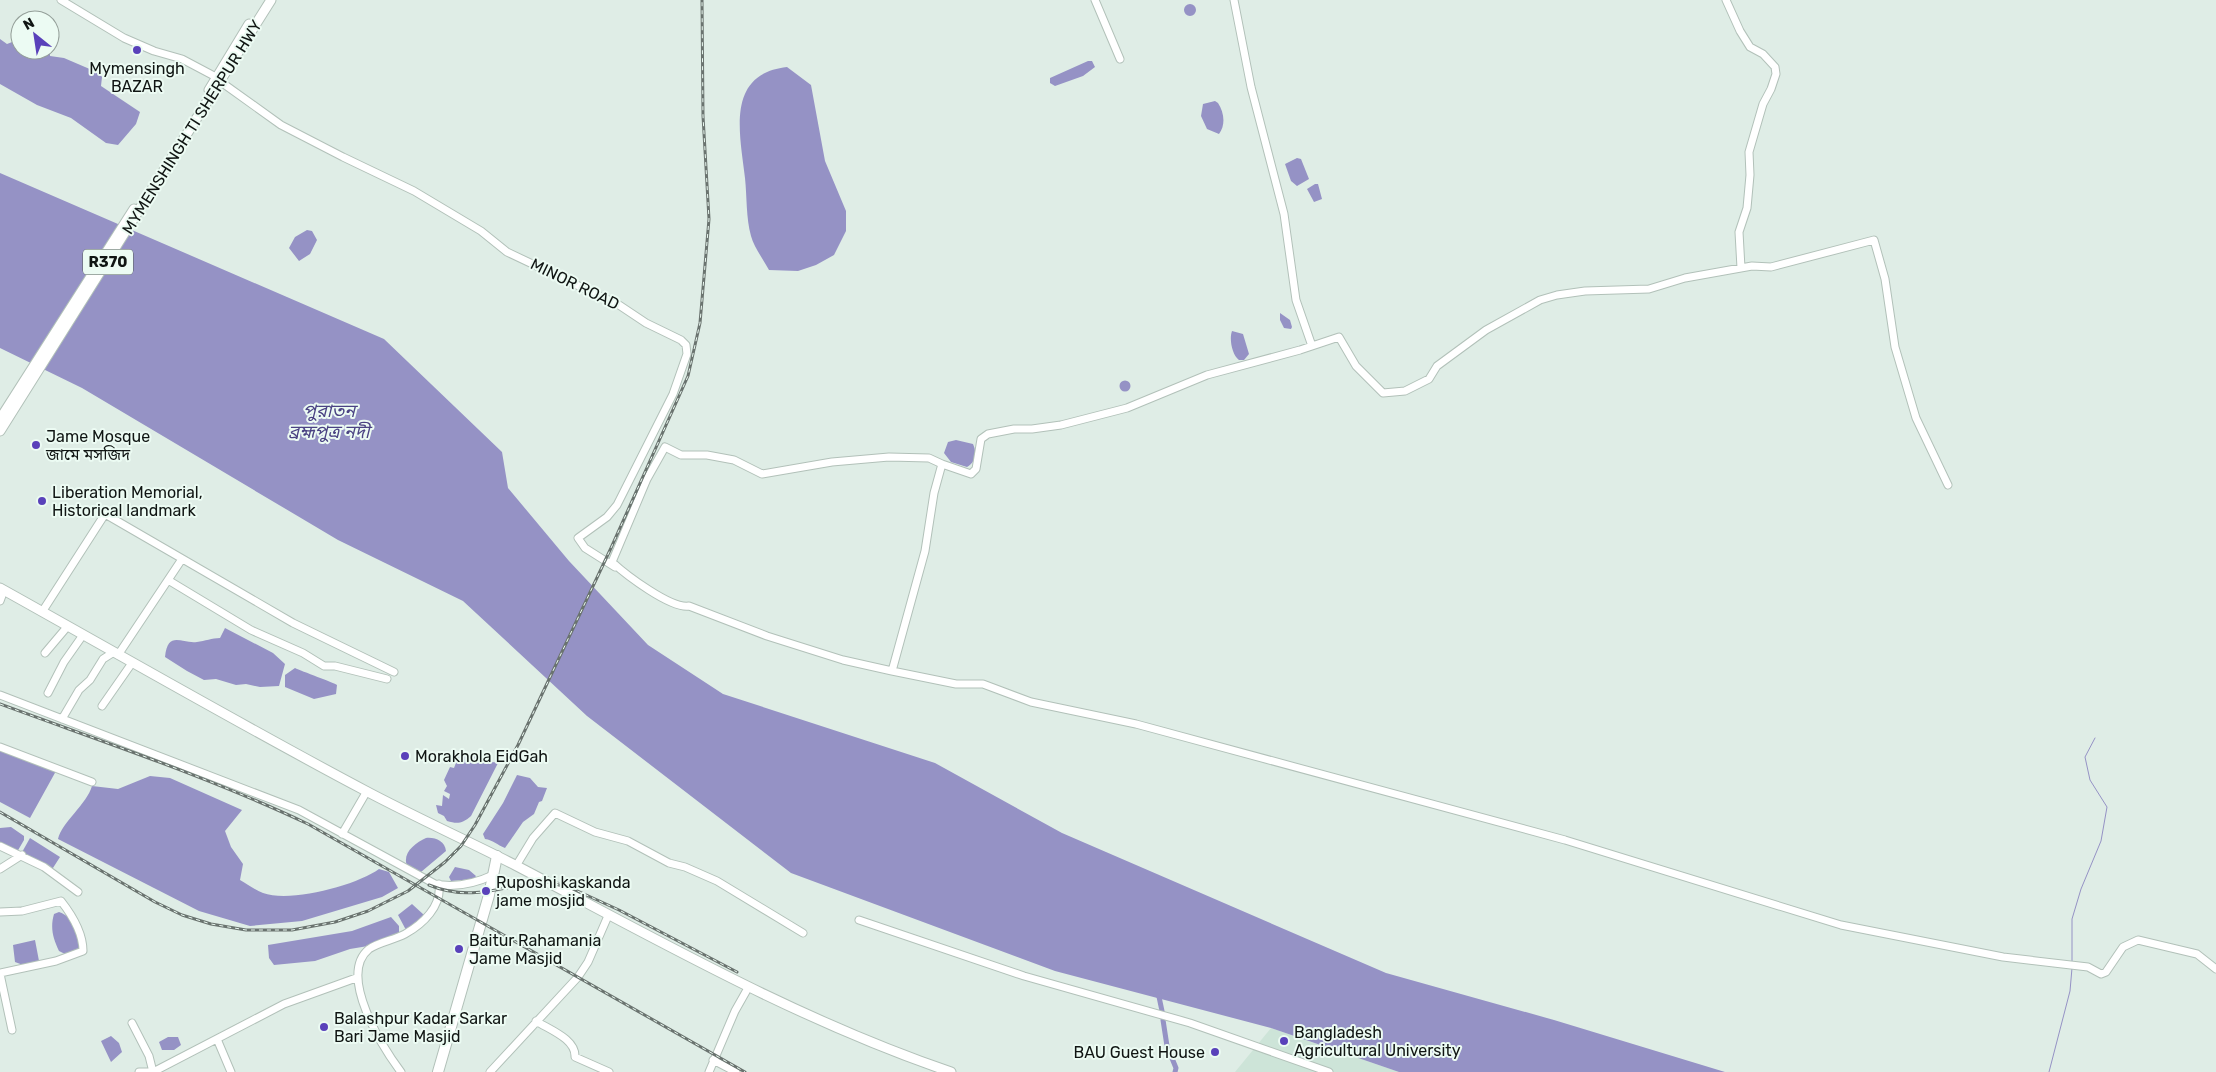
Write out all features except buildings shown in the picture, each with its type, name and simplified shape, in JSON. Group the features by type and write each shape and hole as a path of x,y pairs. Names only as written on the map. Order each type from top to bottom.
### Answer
{"highway":[{"path":"438,1072 493,876 496,856"}],"main road":[{"name":"MYMENSHINGH TI SHERPUR HWY","path":"219,79 265,0"},
{"name":"MYMENSHINGH TI SHERPUR HWY","path":"0,419 271,0"},
{"name":"MYMENSHINGH TI SHERPUR HWY","path":"0,431 212,90"},
{"path":"2,589 83,636 368,791 516,866 748,988 905,1056 951,1072"}],"street":[{"path":"61,0 124,38 154,51 182,59 219,79"},
{"path":"1095,0 1120,59"},
{"path":"1234,0 1251,87 1284,214 1296,300 1312,346"},
{"path":"1726,0 1745,40 1754,51 1763,54 1775,67 1776,74 1763,104 1749,152 1750,175 1747,208 1739,232 1741,268"},
{"name":"MINOR ROAD","path":"219,79 281,125 343,157 414,190 481,231 507,252 619,305 646,323 681,340 686,345 687,354 673,394 617,505 607,517 578,538 585,548 622,571"},
{"path":"1948,485 1916,418 1895,347 1885,279 1874,240 1772,267 1752,266 1685,278 1650,288 1585,290 1540,300 1486,330 1437,366 1429,379 1405,391 1383,393 1347,354 1339,337 1207,375 1151,399 1088,419 1032,430 1014,429 988,434 981,439 976,469 971,474 929,458 889,457 832,462 762,474 734,460 707,455 681,455 665,447 647,480 612,562 622,571 682,607 688,606 767,636 843,660 956,684 983,684 1031,702 1136,724 1565,840 1842,925 2003,958 2088,967 2102,974 2106,972 2123,947 2138,940 2197,954 2216,969"},
{"path":"892,671 925,551 934,493 942,464"},
{"path":"42,612 105,514 292,623 394,672"},
{"path":"62,719 79,690 90,680 103,659 116,654 182,559"},
{"path":"168,580 251,630 303,653 324,666 335,666 387,679"},
{"path":"0,601 2,589"},
{"path":"46,653 67,627"},
{"path":"48,693 64,662 83,636"},
{"path":"102,706 132,663"},
{"path":"0,695 299,810 439,884 458,886 476,883 493,876"},
{"path":"0,747 92,782"},
{"path":"342,834 368,791"},
{"path":"516,866 539,830 555,813 595,832 628,841 669,863 686,867 717,881 803,932"},
{"path":"0,846 44,867 78,892"},
{"path":"0,869 22,855"},
{"path":"401,1072 389,1057 368,1017 356,978 360,963 370,948 405,934 432,913 440,898 439,884"},
{"path":"0,912 22,911 61,901 77,925 83,941 83,951 56,961 0,973 12,1030"},
{"path":"490,1072 578,977 588,962 608,916"},
{"path":"859,920 1024,976 1190,1023 1329,1072"},
{"path":"139,1072 152,1072 284,1004 356,978"},
{"path":"710,1072 713,1060 735,1011 748,988"},
{"path":"536,1022 572,1043 576,1050 575,1057 609,1072"},
{"path":"132,1023 149,1056 152,1072"},
{"path":"217,1039 231,1072"},
{"path":"713,1060 736,1072"}],"shaded area":[{"name":"Bangladesh Agricultural University","path":"1271,1028 1399,1072 1235,1072"}],"water":[{"path":"1188,4 1192,4 1196,10 1192,16 1188,16 1184,12 1184,8"},
{"path":"0,39 7,44 10,43 10,60 60,60 60,57 64,58 99,73 102,77 101,86 140,112 136,124 118,145 106,143 71,118 37,105 0,84"},
{"path":"1088,61 1092,61 1095,67 1083,76 1055,86 1050,83 1050,78"},
{"path":"787,67 811,85 825,161 846,211 846,231 834,255 816,265 798,271 769,270 752,240 747,215 740,125 741,109 745,94 754,81 767,72"},
{"path":"1215,101 1218,103 1223,114 1223,127 1219,134 1207,129 1201,116 1203,104"},
{"path":"1297,158 1301,159 1309,179 1297,186 1291,181 1285,164"},
{"name":"পুরাতন ব্রহ্মপুত্র নদী","path":"0,173 384,339 502,452 508,488 569,561 648,645 723,694 935,763 1062,833 1386,973 1554,1020 1725,1072 1399,1072 1271,1028 1055,971 791,873 587,716 463,601 338,540 82,388 0,348"},
{"path":"1318,184 1322,199 1314,202 1307,189"},
{"path":"307,230 312,231 317,240 310,254 299,261 289,248 295,237"},
{"path":"1280,313 1290,320 1291,329 1284,328 1280,320"},
{"path":"1232,331 1243,334 1249,354 1244,360 1239,360 1233,351"},
{"path":"1125,380 1131,386 1125,392 1119,386"},
{"path":"956,440 973,444 975,457 967,467 951,462 944,453 948,442"},
{"path":"225,628 273,653 285,664 279,686 260,687 246,684 236,685 216,679 204,680 165,657 169,644 172,641 197,642 220,638"},
{"path":"295,668 337,685 336,694 314,699 285,687 285,675"},
{"path":"0,751 56,771 30,818 0,802"},
{"path":"460,753 476,754 477,759 498,763 471,816 465,821 457,823 447,821 444,816 438,813 436,805 442,806 443,795 449,799 450,794 444,791 447,786 444,780 450,767 454,768 457,760 456,756"},
{"path":"517,775 530,778 538,787 547,788 534,814 523,822 505,848 485,839 483,834 503,803"},
{"path":"150,776 170,778 242,810 225,831 231,847 243,864 240,880 260,892 290,896 323,891 356,881 379,869 389,872 398,888 382,897 302,921 250,926 199,911 58,839 64,826 85,799 92,786 118,789"},
{"path":"11,827 24,836 24,840 17,852 0,842 0,828"},
{"path":"30,838 60,857 51,871 21,854"},
{"path":"426,838 439,840 444,845 446,851 421,872 407,866 406,857 414,846"},
{"path":"455,867 469,870 476,876 474,879 451,881 449,877"},
{"path":"412,904 424,915 406,930 398,915"},
{"path":"59,912 69,918 79,938 80,950 67,955 59,951 53,933 54,914"},
{"path":"391,917 399,926 399,933 374,945 350,949 315,961 274,965 269,958 268,945 352,931"},
{"path":"35,940 39,961 23,965 15,962 13,945"},
{"path":"111,1036 119,1043 122,1052 111,1062 101,1041"},
{"path":"168,1037 178,1037 181,1045 174,1050 162,1050 159,1042"}],"waterway":[{"path":"2072,962 2072,919 2081,889 2101,841 2107,807 2090,780 2085,757 2095,738"},
{"path":"2049,1072 2070,991 2072,968"},
{"path":"1158,992 1162,1011"},
{"path":"1163,1020 1167,1046 1176,1068 1175,1072"}],"railway":[{"path":"0,812 155,902 182,915 211,924 246,930 292,930 335,922 368,911 408,891 445,862 461,846 475,825 518,745 611,548 688,376 700,323 709,219 703,116 702,0"},
{"path":"0,704 194,775 308,824 745,1072"},
{"path":"429,885 444,890 472,893 543,881 571,888 619,910 737,972"}],"place":[{"name":"Mymensingh BAZAR","path":"137,50"},
{"name":"Jame Mosque জামে মসজিদ","path":"36,445"},
{"name":"Liberation Memorial, Historical landmark","path":"42,501"},
{"name":"Morakhola EidGah","path":"405,756"},
{"name":"Ruposhi kaskanda jame mosjid","path":"486,891"},
{"name":"Baitur Rahamania Jame Masjid","path":"459,949"},
{"name":"Balashpur Kadar Sarkar Bari Jame Masjid","path":"324,1027"},
{"name":"Bangladesh Agricultural University","path":"1284,1041"},
{"name":"BAU Guest House","path":"1215,1052"}]}
